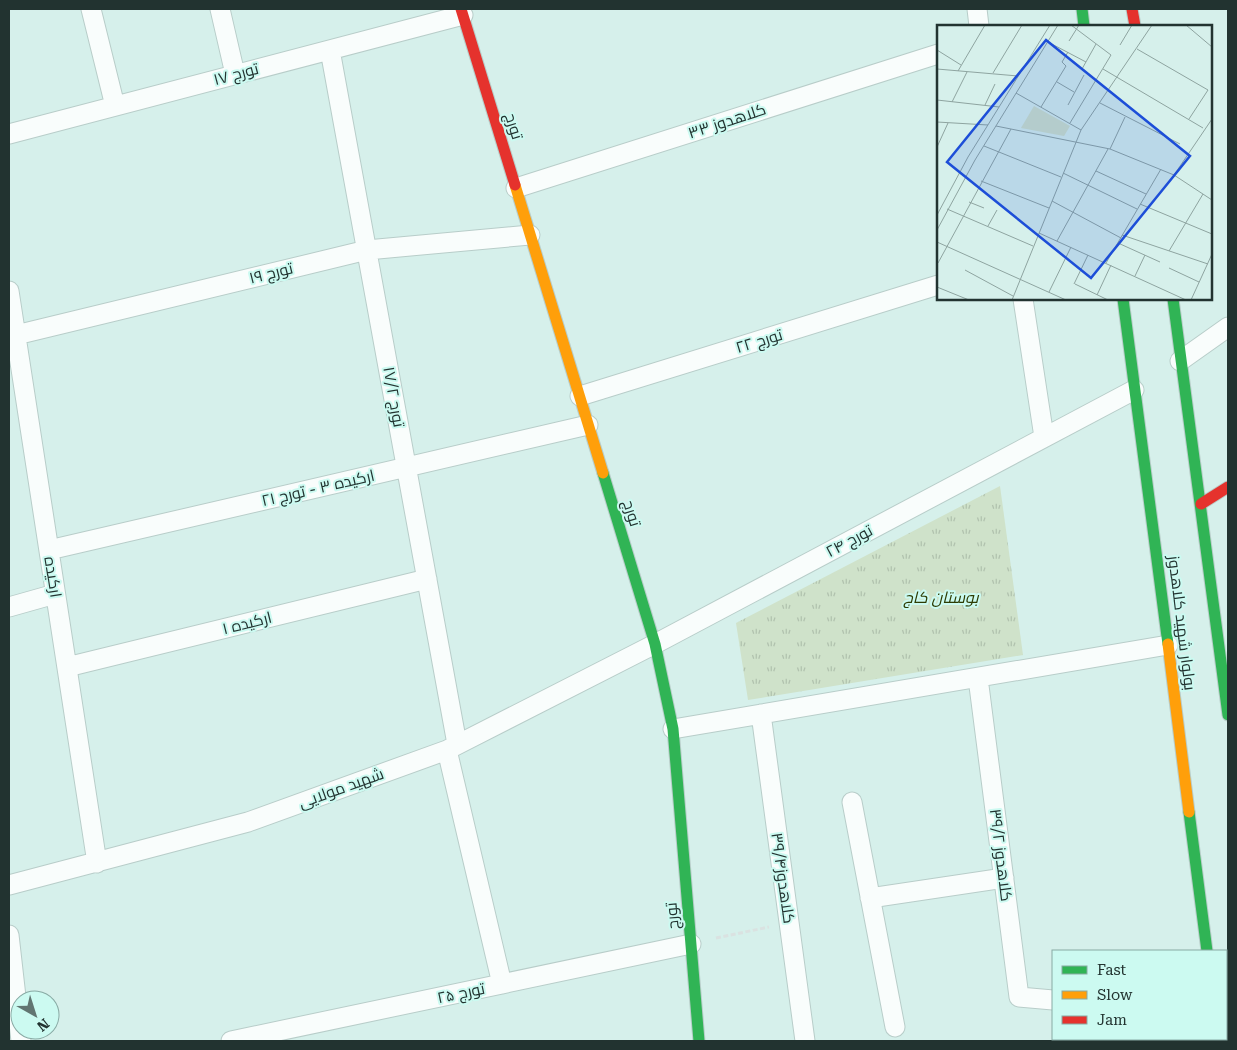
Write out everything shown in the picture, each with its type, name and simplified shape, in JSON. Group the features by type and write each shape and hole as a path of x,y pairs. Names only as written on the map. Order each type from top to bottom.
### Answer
{"main road":[{"path":"1082,9 1084,25"},
{"path":"1132,9 1135,25"},
{"name":"تورج","path":"462,12 655,644 673,729 698,1041"},
{"name":"بولوار شهید کلاهدوز","path":"1123,300 1207,950"},
{"name":"بولوار شهید کلاهدوز","path":"1173,300 1228,715"},
{"path":"1201,504 1228,487"}],"street":[{"path":"91,9 115,106"},
{"path":"220,9 236,74"},
{"path":"977,9 980,25"},
{"name":"تورج ۱۷","path":"9,134 330,50 462,12"},
{"name":"تورج ۱۷/۲","path":"330,50 427,579 452,747 502,984"},
{"name":"کلاهدوز ۳۳","path":"516,188 937,54"},
{"name":"تورج ۱۹","path":"14,346 367,250 530,235"},
{"name":"تورج ۲۲","path":"580,396 937,286"},
{"name":"ارکیده","path":"9,291 14,346 49,550 97,863"},
{"path":"1023,300 1044,437"},
{"path":"1180,361 1228,327"},
{"name":"تورج ۲۴","path":"655,644 1134,390"},
{"name":"ارکیده ۳ - تورج ۲۱","path":"49,550 588,426"},
{"name":"ارکیده ۱","path":"67,667 427,579"},
{"path":"9,607 55,594"},
{"name":"شهید مولایی","path":"9,885 248,822 452,747 655,644"},
{"path":"673,729 1168,646"},
{"name":"کلاهدوز ۳۹/۲","path":"978,678 1019,997 1052,1000"},
{"name":"کلاهدوز۳۹/۴","path":"761,714 805,1041"},
{"path":"852,802 894,1027"},
{"path":"870,898 1004,878"},
{"path":"9,934 21,1041"},
{"name":"تورج ۲۵","path":"231,1041 690,944"}],"path":[{"path":"690,944 789,922"}],"green space":[{"name":"بوستان کاج","path":"1000,486 1023,655 748,700 736,623"}],"traffic: fast":[{"path":"1082,9 1084,25"},
{"path":"1123,300 1168,644"},
{"path":"1173,300 1228,715"},
{"path":"603,473 655,644 673,729 699,1041"},
{"path":"1189,812 1207,950"}],"traffic: slow":[{"path":"515,185 603,473"},
{"path":"1168,644 1189,812"}],"traffic: jam":[{"path":"461,9 515,185"},
{"path":"1132,9 1135,25"},
{"path":"1201,504 1228,487"}]}
